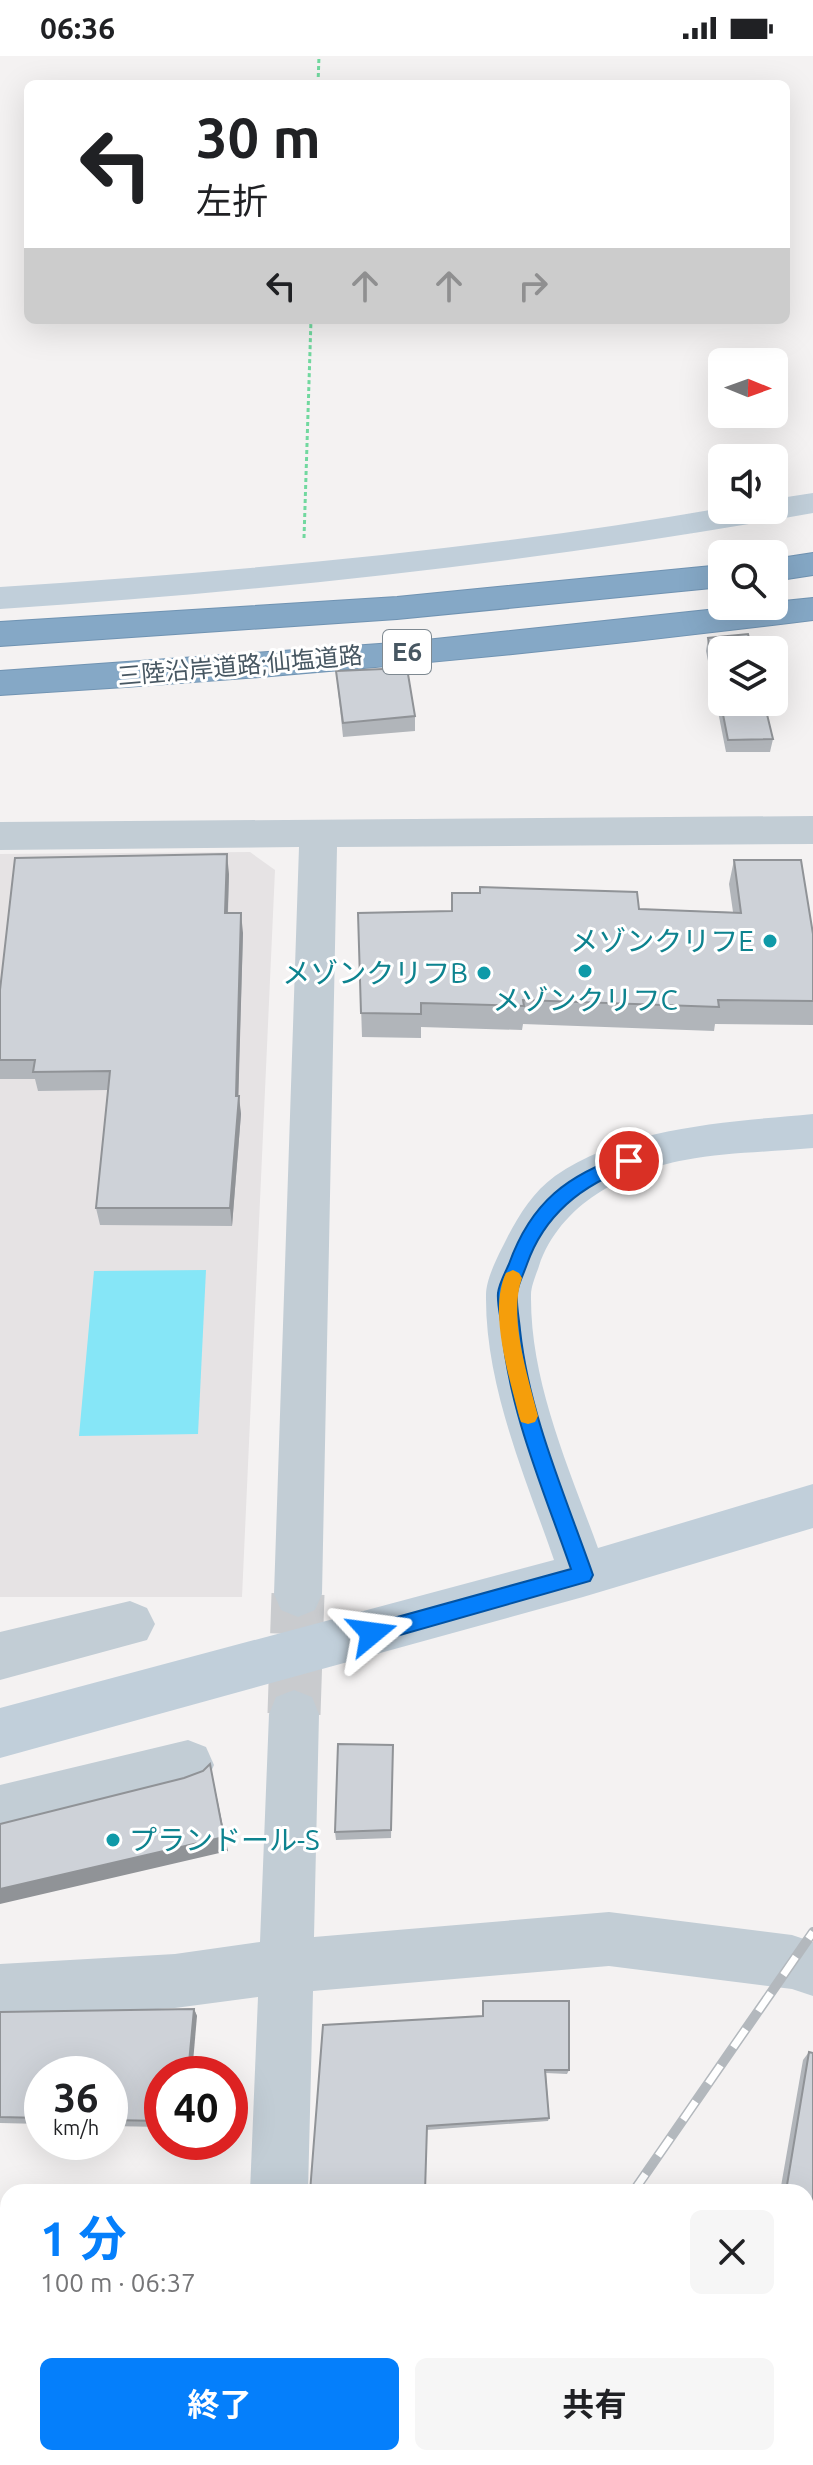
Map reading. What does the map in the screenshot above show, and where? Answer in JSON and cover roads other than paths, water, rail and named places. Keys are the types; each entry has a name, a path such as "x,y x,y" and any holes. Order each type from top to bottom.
{"highway":[{"path":"788,568 813,564"},
{"name":"三陸沿岸道路;仙塩道路","path":"0,634 397,608 708,577"},
{"name":"三陸沿岸道路;仙塩道路","path":"0,683 404,653 707,623 813,609"}],"street":[{"path":"0,598 311,575 653,533 813,503"},
{"path":"0,836 813,830"},
{"path":"298,1594 318,834"},
{"path":"583,1575 530,1422 514,1355 508,1292 522,1252 539,1220 568,1190 601,1170 684,1143 813,1131"},
{"path":"0,1733 583,1575 813,1506"},
{"path":"0,1656 130,1624"},
{"path":"279,2184 294,1714"},
{"path":"0,1811 188,1765"},
{"path":"0,1991 175,1981 287,1966 609,1939 792,1962 813,1969"}],"water":[{"path":"206,1270 198,1434 79,1436 94,1271"}],"tunnel":[{"path":"294,1714 298,1594"}],"railway":[{"path":"639,2184 813,1932"}],"place":[{"name":"メゾンクリフE","path":"770,941"},
{"name":"メゾンクリフC","path":"585,971"},
{"name":"メゾンクリフB","path":"484,973"},
{"name":"プランドール-S","path":"113,1840"}]}
